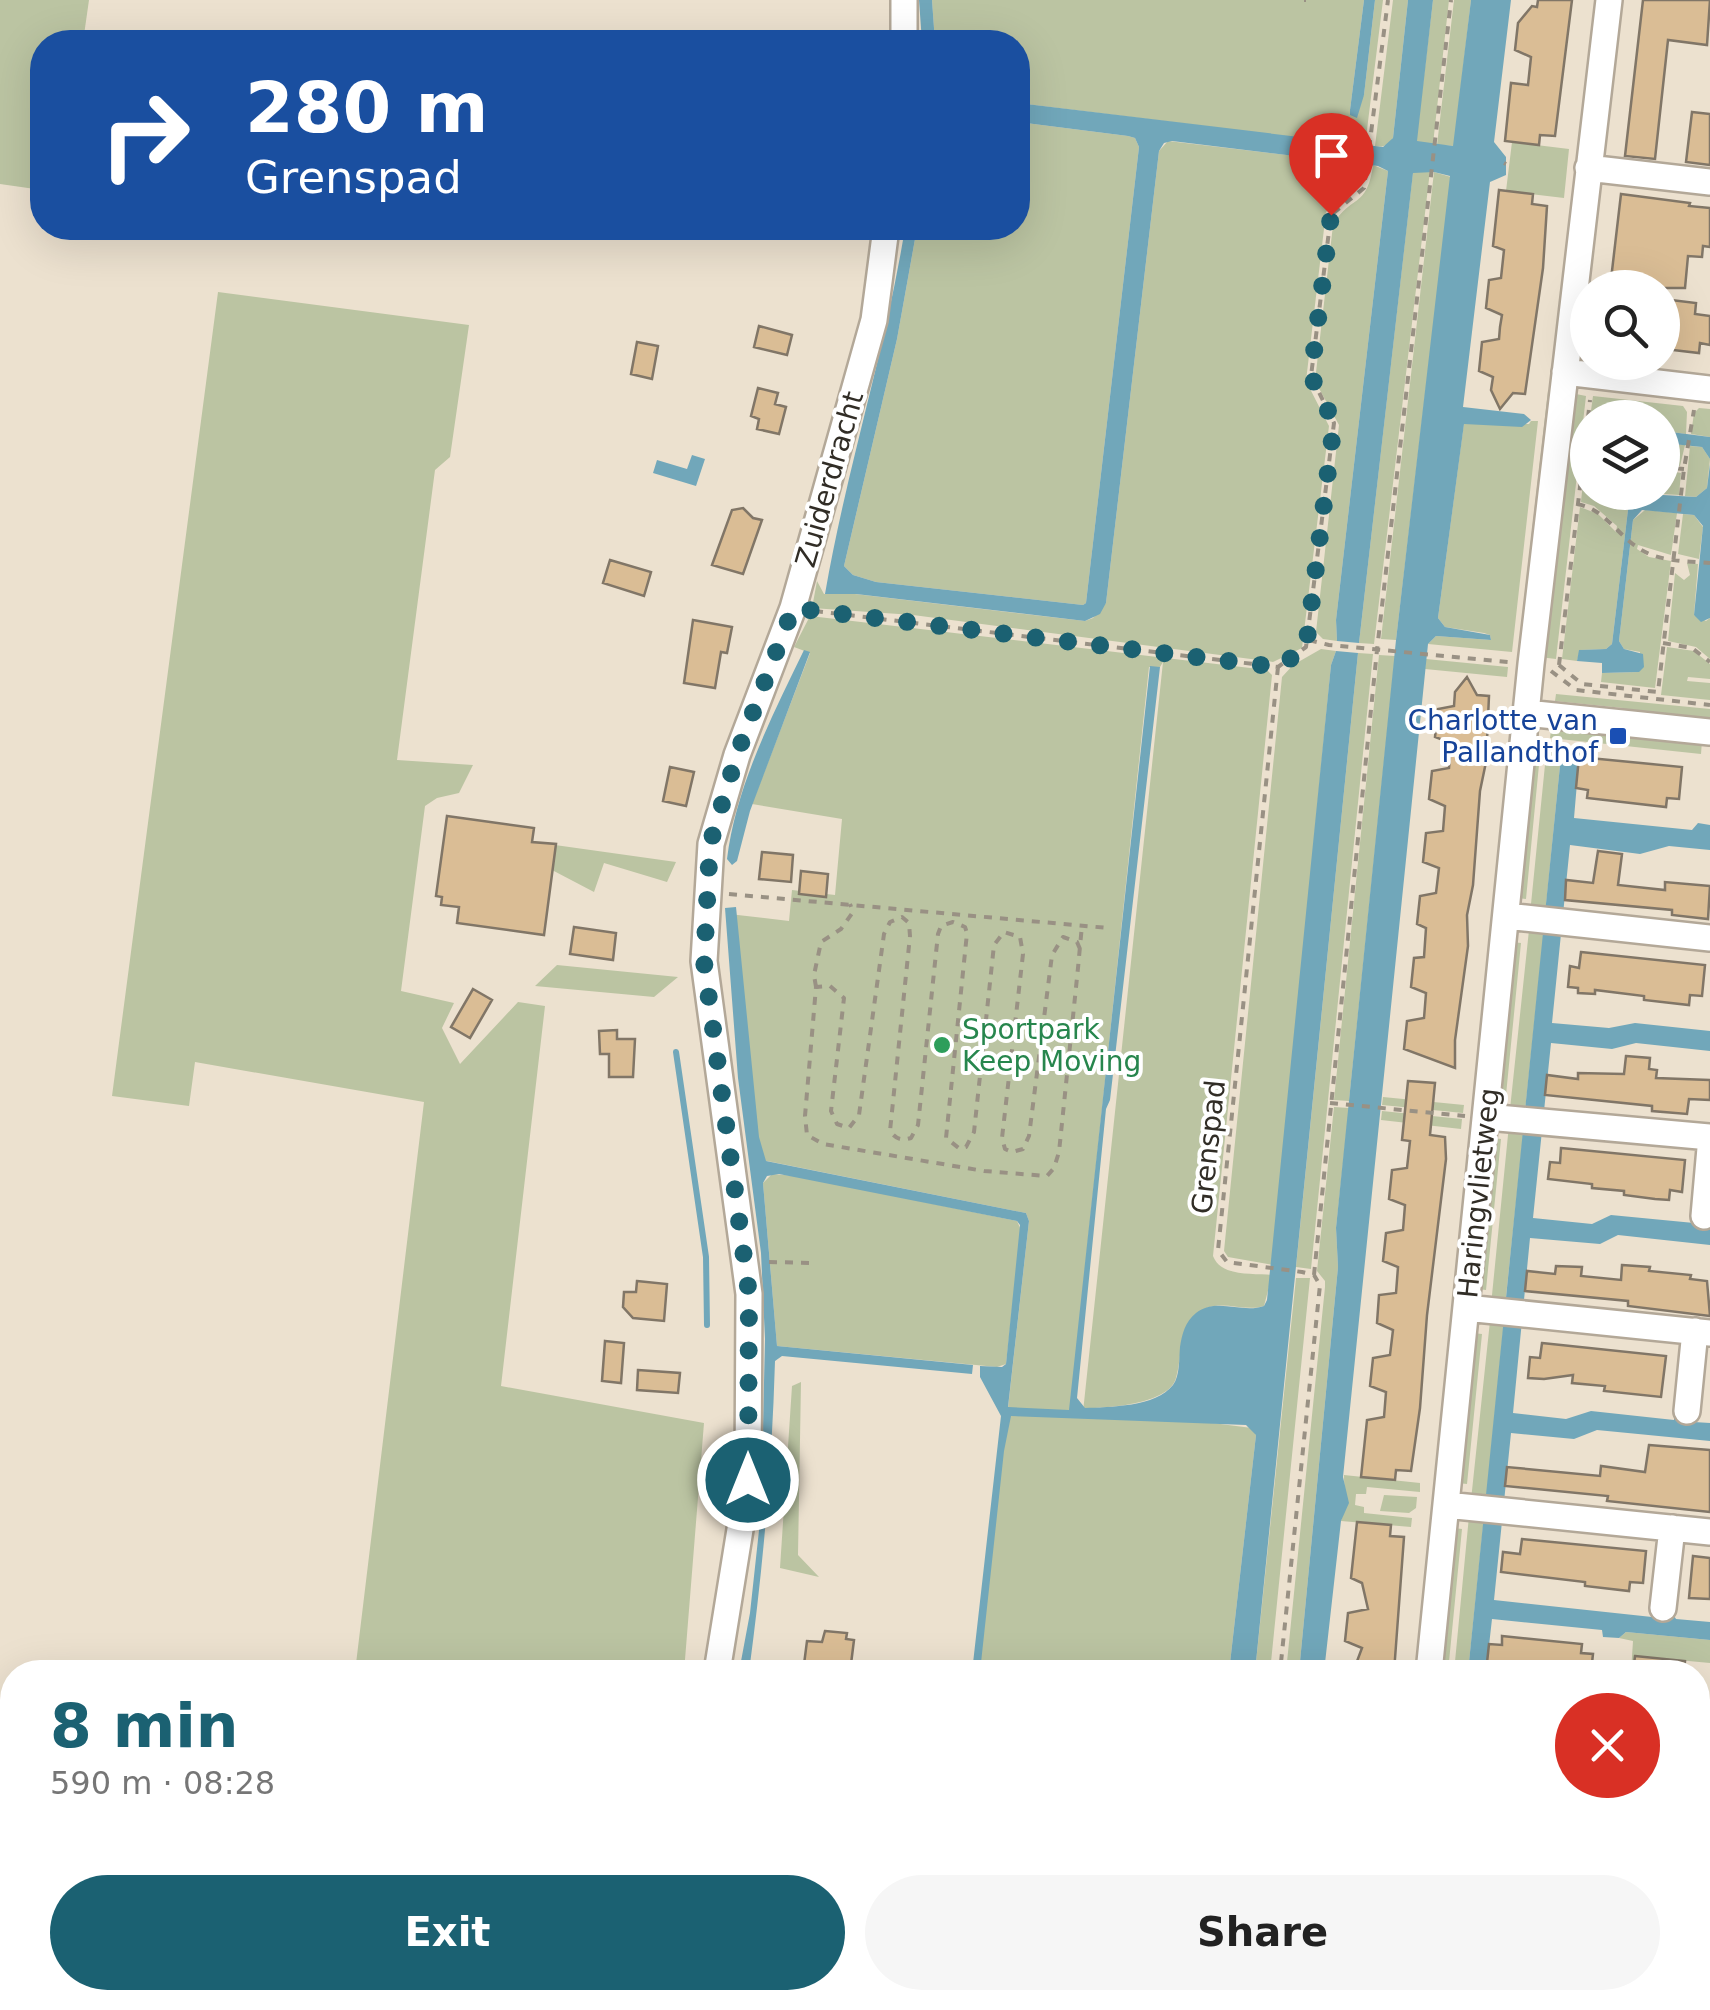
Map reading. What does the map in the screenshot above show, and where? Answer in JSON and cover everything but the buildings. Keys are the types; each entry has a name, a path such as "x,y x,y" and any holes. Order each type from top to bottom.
{"street":[{"path":"904,0 904,30"},
{"name":"Haringvlietweg","path":"1432,1660 1459,1506 1466,1308 1500,1118 1506,916 1526,713 1537,666 1565,372 1610,0"},
{"path":"1588,168 1710,182"},
{"name":"Zuiderdracht","path":"719,1660 748,1480 749,1294 704,962 710,844 737,754 793,608 874,320 884,240"},
{"path":"1565,372 1710,389"},
{"path":"1526,713 1710,732"},
{"path":"1506,916 1710,938"},
{"path":"1500,1118 1710,1137"},
{"path":"1704,1216 1710,1148"},
{"path":"1466,1308 1702,1332 1687,1411"},
{"path":"1459,1506 1710,1532"},
{"path":"1663,1608 1672,1528"}],"path":[{"path":"793,608 1278,667 1306,648 1334,423 1311,376 1331,215 1364,188 1388,0"},
{"path":"1281,1660 1320,1285 1314,1275 1330,1104 1451,0"},
{"path":"1576,510 1558,665 1582,684 1658,692 1690,425"},
{"path":"1680,469 1684,470"},
{"path":"1597,510 1637,547 1653,556 1710,563"},
{"path":"1309,640 1537,666 1576,690 1710,705"},
{"path":"1663,643 1692,648 1710,662"},
{"name":"Grenspad","path":"1278,667 1218,1250 1227,1262 1314,1275"},
{"path":"708,892 1108,928"},
{"path":"850,904 853,912 841,929 821,942 814,975 805,1128 812,1139 822,1144 984,1171 1047,1176 1054,1168 1059,1152 1082,925"},
{"path":"816,988 830,986 844,998 831,1111 837,1124 849,1128 859,1115 884,934 895,919 909,923 909,954 888,1125 894,1136 910,1138 918,1125 938,934 947,923 965,926 964,971 946,1132 950,1144 960,1149 966,1147 974,1132 994,945 1004,932 1020,937 1023,954 1002,1138 1005,1149 1018,1152 1028,1143 1052,955 1063,936 1077,942 1080,949"},
{"path":"1330,1104 1500,1118"},
{"path":"778,1262 814,1263"}],"green space":[{"path":"0,0 89,0 85,30 30,30 30,188 0,184"},
{"path":"932,0 1364,0 1350,110 1364,95 1375,0 1383,0 1365,146 1030,104 1030,30 934,30"},
{"path":"1393,0 1408,0 1393,138 1378,147 1375,146"},
{"path":"1433,0 1449,0 1433,144 1416,142"},
{"path":"1454,0 1471,0 1454,146 1437,145"},
{"path":"1030,124 1135,138 1139,147 1086,603 876,582 853,575 844,566 897,339 915,240 1030,240"},
{"path":"1168,141 1364,164 1358,188 1326,212 1306,381 1329,426 1302,648 1273,662 913,615 812,608 817,581 824,594 855,594 1085,621 1106,603 1159,151"},
{"path":"1512,142 1569,149 1564,198 1506,191"},
{"path":"1373,165 1388,171 1336,620 1337,641 1323,639 1316,632 1339,425 1315,381 1333,225 1367,189"},
{"path":"1430,171 1374,644 1359,643 1413,172"},
{"path":"1434,172 1451,177 1396,640 1381,639"},
{"path":"218,292 469,325 450,457 435,470 397,760 473,765 459,793 437,798 425,806 401,991 454,1003 442,1028 460,1064 518,1002 545,1006 501,1386 704,1423 685,1660 356,1660 424,1102 195,1062 189,1106 112,1096"},
{"path":"1548,391 1555,392 1523,653 1518,653"},
{"path":"1576,394 1586,396 1586,400 1570,400 1573,510 1556,659 1539,657 1570,399"},
{"path":"1593,396 1629,400 1592,400"},
{"path":"1680,406 1687,412 1686,434 1680,433"},
{"path":"1699,408 1710,409 1710,437 1691,434 1694,413"},
{"path":"1538,421 1512,652 1428,644 1436,636 1491,640 1484,633 1445,627 1438,618 1464,423"},
{"path":"1690,446 1702,447 1710,459 1707,488 1696,497 1685,496"},
{"path":"1580,510 1598,514 1616,532 1617,526 1599,510 1628,510 1612,644 1606,649 1580,650 1577,661 1562,659"},
{"path":"1645,510 1677,513 1671,555 1638,545 1637,549 1649,557 1671,561 1655,688 1601,682 1602,673 1639,672 1640,652 1624,649 1619,641 1633,520"},
{"path":"1683,514 1694,515 1703,527 1699,559 1678,554"},
{"path":"1687,563 1698,564 1694,615 1706,621 1710,618 1710,659 1696,647 1668,641 1675,573 1684,580 1690,575"},
{"path":"810,616 1267,670 1272,675 1213,1256 1230,1271 1272,1275 1264,1306 1221,1305 1197,1314 1183,1336 1176,1378 1163,1393 1140,1402 1093,1408 1252,1428 1256,1435 1230,1660 978,1660 1007,1410 1052,1410 1008,1408 1029,1221 1026,1213 758,1162 729,914 789,921 792,890 835,895 842,819 752,804 810,653 794,647","holes":["1163,662 1083,1412 1070,1410 1149,667 1160,667"]},
{"path":"1667,647 1694,651 1710,664 1710,679 1688,677 1687,681 1710,683 1710,700 1661,695"},
{"path":"1321,649 1336,651 1331,665 1273,1265 1228,1257 1224,1251 1282,677 1293,665"},
{"path":"1358,653 1373,654 1311,1269 1296,1267"},
{"path":"1379,655 1395,656 1349,1101 1334,1100"},
{"path":"1426,659 1508,667 1507,677 1425,669"},
{"path":"1556,694 1710,709 1710,722 1555,701"},
{"path":"1551,730 1702,741 1701,754 1550,738"},
{"path":"1533,743 1541,744 1526,899 1517,898"},
{"path":"1547,745 1562,746 1545,915 1530,914"},
{"path":"555,845 676,862 667,882 604,863 594,892 552,870"},
{"path":"1529,930 1544,931 1525,1111 1510,1109"},
{"path":"1512,942 1521,943 1506,1095 1497,1094"},
{"path":"557,965 678,977 654,997 535,986"},
{"path":"1383,1097 1464,1105 1463,1113 1382,1105"},
{"path":"1334,1107 1349,1108 1336,1228 1338,1267 1300,1660 1287,1660 1325,1287 1317,1271"},
{"path":"1382,1111 1462,1119 1461,1129 1381,1120"},
{"path":"1509,1125 1524,1127 1505,1306 1491,1305"},
{"path":"1493,1138 1501,1139 1486,1290 1478,1289"},
{"path":"772,1174 1017,1221 1021,1230 1006,1364 997,1367 777,1346 763,1183"},
{"path":"1296,1278 1310,1278 1271,1660 1256,1660"},
{"path":"1490,1321 1504,1322 1486,1502 1471,1500"},
{"path":"1473,1333 1482,1334 1467,1484 1458,1483"},
{"path":"801,1382 798,1555 819,1577 780,1568 792,1386"},
{"path":"1344,1475 1420,1483 1420,1492 1367,1487 1366,1494 1356,1494 1355,1505 1364,1507 1364,1513 1412,1518 1411,1527 1341,1521"},
{"path":"1384,1495 1417,1497 1416,1508 1409,1513 1380,1511"},
{"path":"1469,1516 1484,1518 1469,1660 1455,1660"},
{"path":"1454,1528 1462,1529 1449,1660 1440,1660"},
{"path":"1626,1632 1710,1640 1710,1660 1635,1656 1632,1660 1633,1641 1619,1638"}],"water":[{"path":"919,0 932,0 934,30 921,30"},
{"path":"1364,0 1375,0 1364,95 1357,118 1350,115 1350,110"},
{"path":"1408,0 1433,0 1417,141 1453,146 1471,0 1511,0 1494,142 1506,157 1506,175 1490,182 1463,407 1524,414 1531,420 1522,427 1464,424 1438,618 1445,627 1490,635 1491,640 1436,636 1428,644 1343,1477 1349,1503 1341,1521 1325,1660 1300,1660 1338,1267 1336,1228 1396,640 1450,176 1413,173 1359,643 1337,641 1336,620 1388,171 1378,166 1172,141 1164,143 1159,151 1106,603 1100,614 1085,621 856,594 825,594 903,240 915,240 897,339 844,566 853,575 876,582 1086,603 1139,147 1135,138 1128,136 1030,124 1030,104 1383,147 1393,138"},
{"path":"1680,433 1710,437 1710,459 1702,447 1680,445"},
{"path":"692,455 705,459 696,486 653,473 657,460 687,469"},
{"path":"1710,464 1710,618 1701,622 1694,615 1703,526 1694,515 1642,510 1680,510 1680,496 1696,497 1707,488"},
{"path":"1628,510 1642,510 1633,520 1619,641 1624,649 1643,654 1644,667 1639,672 1602,673 1602,663 1577,661 1579,650 1606,649 1612,644"},
{"path":"804,650 810,652 750,811 737,861 732,865 727,859 747,778"},
{"path":"1336,651 1358,653 1256,1660 1230,1660 1256,1435 1246,1425 1011,1416 981,1660 973,1660 1001,1416 980,1377 980,1366 1006,1364 1020,1225 1017,1221 779,1174 767,1176 763,1183 777,1346 973,1365 972,1374 782,1356 775,1361 759,1594 751,1660 741,1660 761,1512 765,1339 761,1253 738,1078 725,908 736,907 759,1137 766,1161 1026,1213 1029,1221 1008,1407 1069,1410 1150,666 1160,667 1106,1109 1077,1398 1085,1408 1155,1398 1175,1381 1183,1333 1196,1313 1212,1306 1256,1308 1264,1306 1267,1300 1331,665"},
{"path":"1562,746 1580,748 1574,818 1692,830 1698,823 1710,825 1710,850 1669,846 1640,854 1570,845 1552,1023 1609,1028 1635,1023 1710,1031 1710,1051 1636,1043 1612,1049 1551,1043 1533,1218 1592,1224 1611,1215 1694,1223 1710,1218 1710,1245 1618,1235 1600,1244 1530,1238 1513,1413 1566,1419 1591,1411 1674,1420 1675,1412 1694,1414 1694,1422 1710,1423 1710,1441 1597,1430 1574,1439 1511,1433 1494,1600 1652,1617 1656,1609 1671,1611 1676,1619 1710,1622 1710,1640 1626,1632 1619,1638 1603,1637 1602,1630 1492,1619 1487,1660 1469,1660"}],"waterway":[{"path":"676,1052 706,1257 707,1325"}],"place":[{"name":"Charlotte van Pallandthof","path":"1618,736"},
{"name":"Sportpark Keep Moving","path":"942,1045"}],"route":[{"path":"748,1480 749,1294 704,962 710,844 737,754 793,608 1278,667 1306,648 1334,423 1311,376 1331,215"}]}
